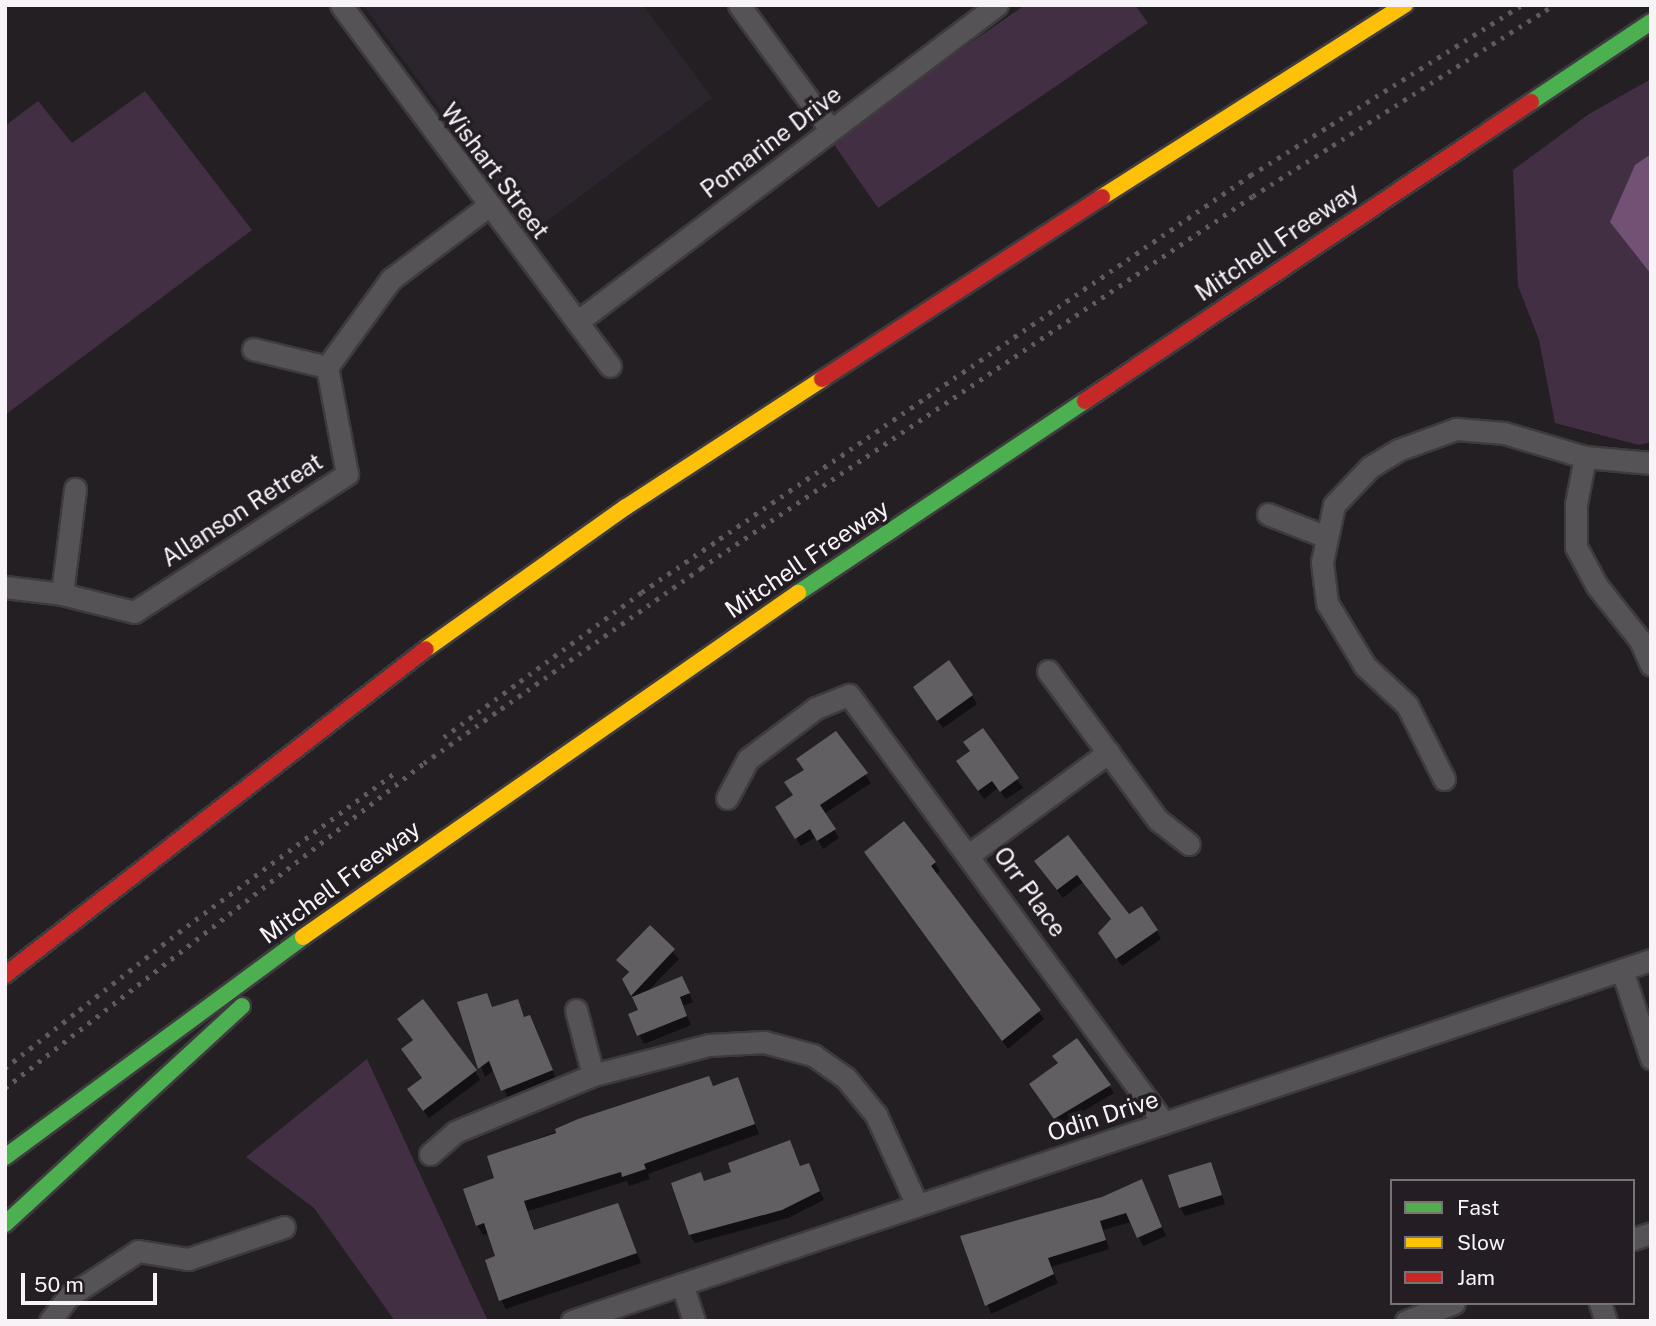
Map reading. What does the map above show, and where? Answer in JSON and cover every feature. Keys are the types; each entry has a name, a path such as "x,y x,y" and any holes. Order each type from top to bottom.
{"highway":[{"path":"5,975 376,684 626,508 1161,157 1405,5"},
{"name":"Mitchell Freeway","path":"5,1157 361,894 803,589 1651,22"},
{"path":"50,919 118,884"},
{"path":"5,1224 361,894"}],"street":[{"name":"Wishart Street","path":"341,5 487,207 610,366"},
{"path":"738,5 830,129"},
{"name":"Pomarine Drive","path":"577,322 997,5"},
{"path":"253,349 327,367 391,279 487,207"},
{"name":"Allanson Retreat","path":"5,587 62,594 134,612 347,474 327,367"},
{"path":"1444,779 1407,705 1365,666 1336,623 1327,603 1324,536 1334,505 1370,467 1398,450 1456,429 1504,433 1585,457 1651,463"},
{"path":"1585,457 1576,504 1576,547 1597,586 1640,640 1651,665"},
{"path":"62,594 75,489"},
{"path":"1268,514 1324,536"},
{"path":"1048,671 1158,820 1189,844"},
{"name":"Orr Place","path":"727,798 748,760 816,708 849,695 970,854 1164,1123"},
{"path":"970,854 1109,752"},
{"name":"Odin Drive","path":"572,1321 1651,960"},
{"path":"1622,970 1651,1058"},
{"path":"576,1010 593,1075"},
{"path":"430,1154 455,1132 593,1075 737,1041 792,1046 830,1065 863,1097 917,1205"},
{"path":"50,1321 69,1296 138,1251 188,1259 284,1227"},
{"path":"682,1284 694,1321"},
{"path":"1406,1321 1449,1305"}],"shaded area":[{"path":"363,5 643,5 712,98 531,233"},
{"path":"1025,5 1135,5 1148,23 878,208 831,140"},
{"path":"1651,79 1651,442 1639,445 1555,423 1539,340 1518,286 1513,170 1589,114"},
{"path":"145,91 252,230 5,415 5,126 38,101 72,143"},
{"path":"1651,154 1651,274 1610,222 1635,165"},
{"path":"367,1059 488,1321 395,1321 314,1208 246,1157"}],"building":[{"path":"949,660 973,695 937,721 913,687"},
{"path":"983,728 1019,778 1000,792 992,781 978,791 956,761 970,751 963,742"},
{"path":"836,731 868,773 820,805 836,829 817,841 810,829 795,839 775,807 793,795 784,782 804,770 796,759"},
{"path":"904,821 936,862 931,866 1041,1010 1002,1041 864,852"},
{"path":"1068,835 1129,914 1142,906 1158,930 1116,959 1098,933 1111,919 1077,875 1057,890 1034,861"},
{"path":"650,925 675,949 631,996 622,979 629,972 616,960"},
{"path":"682,976 690,993 680,997 687,1016 637,1036 628,1014 638,1010 632,997"},
{"path":"487,993 492,1007 518,999 524,1017 530,1015 553,1070 501,1091 489,1061 478,1069 457,1002"},
{"path":"423,999 477,1070 423,1111 407,1089 422,1078 401,1049 413,1040 397,1019"},
{"path":"1077,1038 1111,1085 1054,1119 1029,1084 1058,1063 1052,1056"},
{"path":"709,1076 713,1086 738,1077 755,1124 644,1164 646,1169 622,1177 621,1172 524,1201 534,1230 618,1203 637,1253 499,1301 485,1260 495,1256 484,1223 476,1226 463,1189 494,1178 487,1156 556,1133 555,1129 578,1119"},
{"path":"790,1140 800,1166 809,1163 820,1191 782,1210 689,1235 671,1183 701,1172 704,1181 731,1172 728,1163"},
{"path":"1211,1162 1222,1195 1179,1208 1168,1175"},
{"path":"1142,1179 1162,1227 1137,1238 1126,1213 1100,1221 1106,1240 1048,1258 1054,1274 985,1306 960,1236 1102,1197"}],"railway":[{"path":"444,737 642,592 1251,175 1522,5"},
{"path":"5,1088 424,763 701,568 1253,196 1554,5"},
{"path":"5,1068 187,926 396,772"}],"traffic: fast":[{"path":"1531,102 1651,22"},
{"path":"798,593 1085,401"},
{"path":"5,1157 303,937"},
{"path":"5,1224 242,1006"}],"traffic: slow":[{"path":"1102,197 1405,5"},
{"path":"426,649 626,507 822,379"},
{"path":"303,937 798,593"}],"traffic: jam":[{"path":"1085,401 1531,102"},
{"path":"822,379 1102,197"},
{"path":"5,975 426,649"}]}
